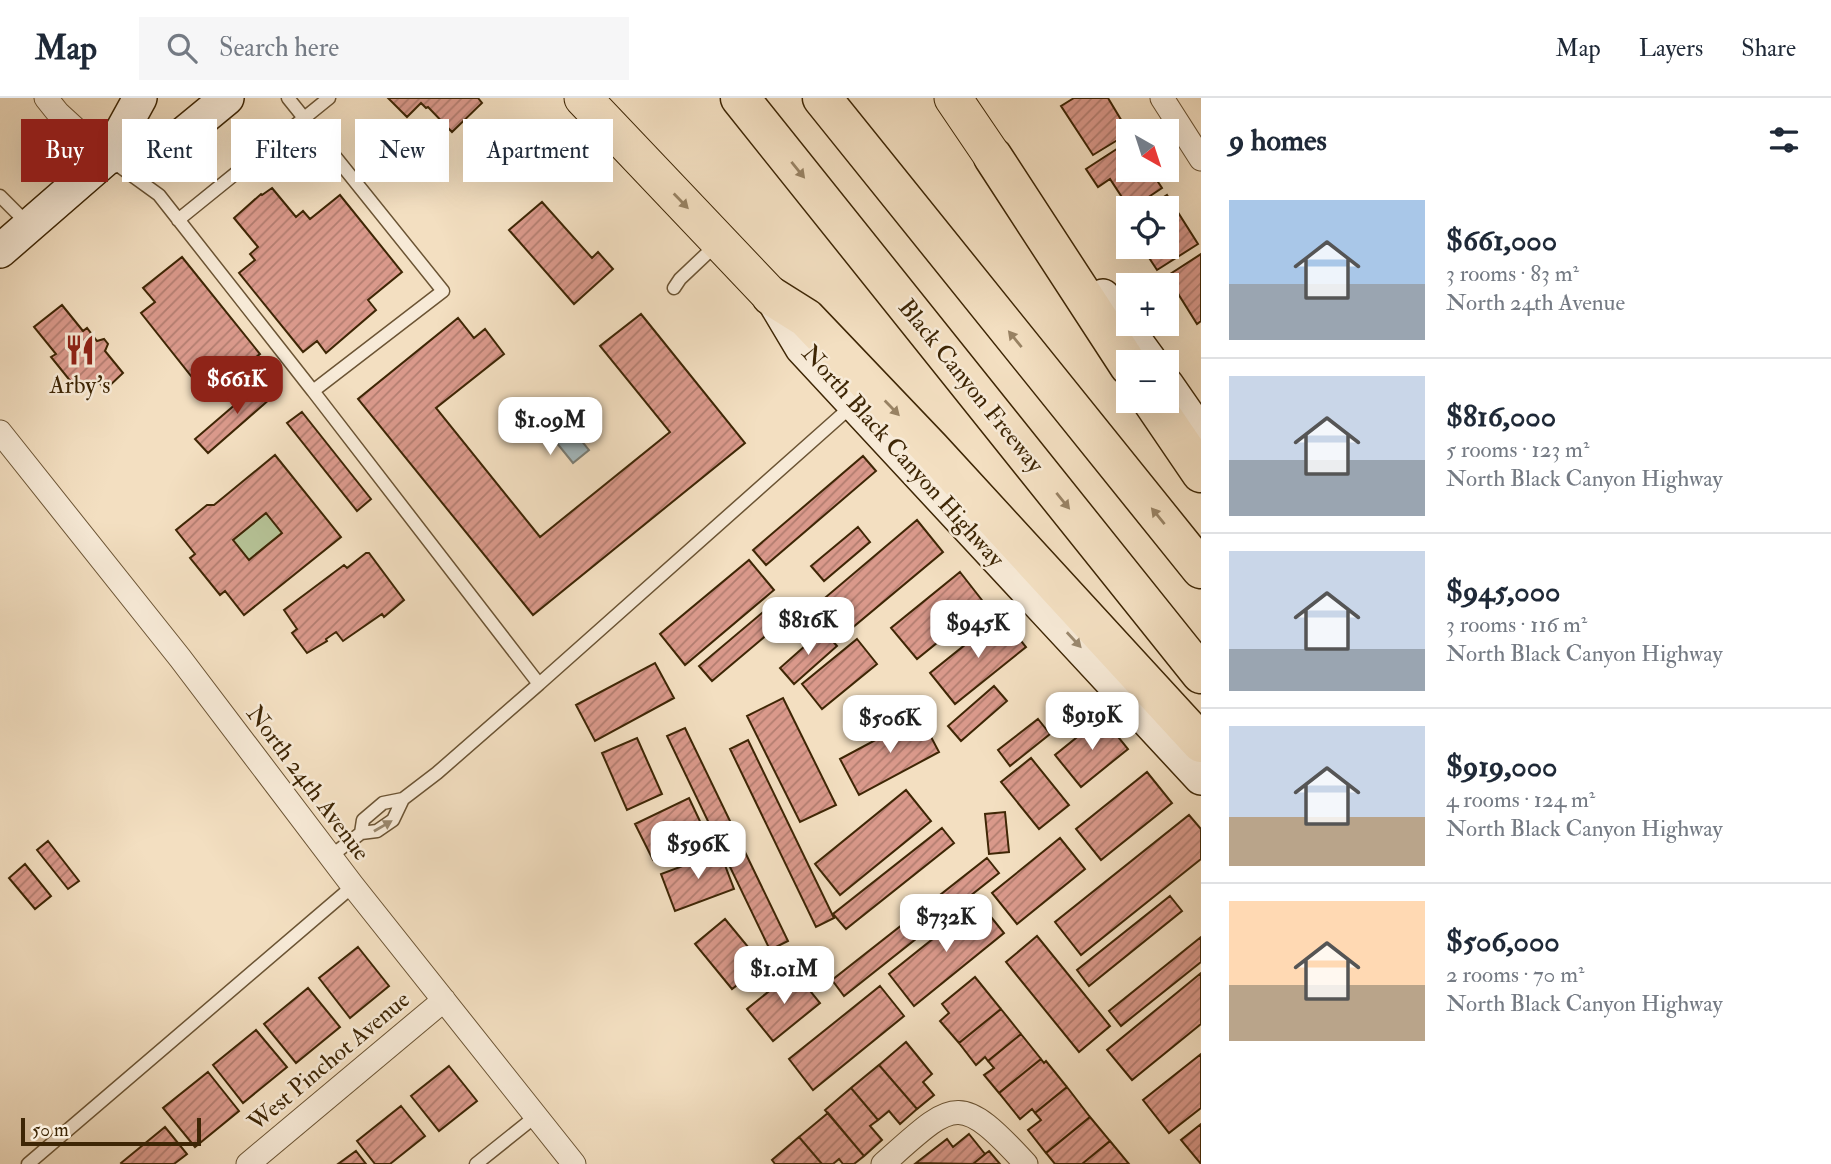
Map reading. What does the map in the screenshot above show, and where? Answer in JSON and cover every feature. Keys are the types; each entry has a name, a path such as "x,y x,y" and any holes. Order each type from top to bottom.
{"highway":[{"name":"Black Canyon Freeway","path":"740,98 1201,674"},
{"path":"772,98 1201,633"},
{"path":"822,98 1201,569"},
{"path":"993,157 1119,350"},
{"path":"771,296 806,318 940,459 1201,743"},
{"path":"1160,413 1201,473"}],"main road":[{"path":"108,156 140,98"},
{"path":"108,158 181,136 227,98"},
{"name":"North Black Canyon Highway","path":"583,98 771,296 802,348 1201,778"},
{"path":"966,103 993,157 1114,309 1143,350"},
{"path":"0,251 79,182"},
{"path":"1179,403 1201,434"}],"street":[{"path":"46,98 65,119"},
{"path":"1162,98 1201,159"},
{"name":"North 24th Avenue","path":"0,432 180,658 353,886 574,1164"},
{"name":"West Pinchot Avenue","path":"248,1164 444,1000"},
{"path":"883,1164 928,1125 947,1114 962,1111 981,1119 995,1130 1026,1164"}],"lane":[{"path":"288,98 443,291 313,391"},
{"path":"178,220 329,98"},
{"path":"108,159 159,195 539,684"},
{"path":"0,196 29,226"},
{"path":"674,288 719,242"},
{"path":"361,833 363,820 383,803 403,799 437,773 854,404"},
{"path":"331,856 361,833 377,831 393,820 403,799"},
{"path":"28,1164 353,886"},
{"path":"476,1164 536,1116"}],"green space":[{"path":"266,513 282,533 249,560 233,540"}],"water":[{"path":"555,408 589,450 573,463 539,421"}],"building":[{"path":"388,98 478,98 482,103 452,132 449,129 449,119 440,119 421,103 407,117"},
{"path":"1074,98 1108,98 1121,119 1116,119 1116,141 1093,155 1061,106"},
{"path":"1116,149 1116,182 1158,182 1162,188 1150,196 1121,196 1110,179 1098,187 1086,169"},
{"path":"272,188 296,217 303,211 310,219 340,195 402,272 368,300 376,310 326,353 317,341 303,352 239,273 255,260 250,254 258,247 234,218 261,194"},
{"path":"542,202 592,258 598,252 613,269 574,304 509,230"},
{"path":"1179,214 1198,244 1179,256"},
{"path":"1201,254 1201,321 1197,324 1179,295 1179,273 1172,273"},
{"path":"182,257 260,354 207,396 141,313 155,302 143,288"},
{"path":"1150,259 1174,259 1157,270"},
{"name":"Arby's","path":"62,305 83,331 87,328 97,341 104,339 108,344 105,351 123,373 105,390 97,380 80,393 51,357 56,354 34,327"},
{"path":"641,314 745,443 533,615 358,399 458,318 474,338 485,329 504,354 436,408 540,537 670,432 600,346"},
{"path":"266,378 278,392 208,453 195,439"},
{"path":"302,412 371,499 357,511 287,423"},
{"path":"275,455 341,537 244,615 225,591 220,595 190,558 195,554 176,530 207,505 214,505","holes":["266,513 282,533 249,560 233,540"]},
{"path":"863,456 876,471 766,565 753,550"},
{"path":"917,520 943,552 846,633 820,602"},
{"path":"858,527 870,542 824,581 811,566"},
{"path":"369,553 404,600 384,617 382,614 343,641 336,632 307,653 292,633 297,629 284,610 344,565 347,568"},
{"path":"749,560 774,590 685,665 660,634"},
{"path":"960,572 985,604 917,659 891,628"},
{"path":"775,602 788,617 712,681 699,666"},
{"path":"1001,616 1026,647 955,704 930,673"},
{"path":"823,630 837,646 794,684 780,668"},
{"path":"857,639 877,664 822,709 802,684"},
{"path":"655,663 674,698 595,741 576,705"},
{"path":"994,686 1007,701 961,741 948,726"},
{"path":"783,698 836,805 800,822 747,716"},
{"path":"920,716 939,752 859,795 840,759"},
{"path":"1102,717 1128,749 1081,787 1055,755"},
{"path":"1038,719 1050,734 1010,766 998,750"},
{"path":"685,728 788,941 770,950 667,736"},
{"path":"637,738 662,794 627,810 602,753"},
{"path":"748,740 834,918 816,927 730,749"},
{"path":"1031,758 1069,805 1039,829 1001,782"},
{"path":"1147,772 1172,803 1101,860 1076,829"},
{"path":"906,790 931,821 840,895 815,864"},
{"path":"689,798 706,834 653,860 635,824"},
{"path":"1005,812 1009,852 989,854 985,814"},
{"path":"1189,815 1201,829 1201,859 1081,955 1055,922"},
{"path":"942,828 954,843 846,929 833,914"},
{"path":"1060,838 1085,869 1017,924 992,893"},
{"path":"48,841 79,881 68,889 37,850"},
{"path":"720,852 734,889 675,911 661,874"},
{"path":"987,858 999,873 844,996 832,980"},
{"path":"25,864 51,896 35,909 9,878"},
{"path":"1170,896 1182,911 1089,986 1077,970"},
{"path":"979,902 1004,933 914,1006 889,974"},
{"path":"725,919 763,965 732,989 695,944"},
{"path":"1037,936 1110,1026 1079,1052 1006,962"},
{"path":"1201,937 1201,962 1121,1026 1109,1011"},
{"path":"358,947 389,986 350,1018 319,978"},
{"path":"794,971 820,1003 773,1041 747,1009"},
{"path":"1201,973 1201,1024 1132,1080 1107,1050"},
{"path":"975,977 1001,1009 959,1043 940,1021 949,1013 942,1004"},
{"path":"880,986 904,1016 813,1090 789,1059"},
{"path":"308,988 340,1027 296,1063 264,1024"},
{"path":"1001,1009 1021,1034 988,1061 985,1057 976,1065 959,1043"},
{"path":"256,1030 287,1067 243,1103 213,1065"},
{"path":"1021,1034 1041,1059 999,1093 984,1075 994,1068 988,1061"},
{"path":"906,1042 932,1074 923,1082 934,1095 917,1109 879,1065"},
{"path":"1201,1054 1201,1108 1169,1133 1143,1100"},
{"path":"1041,1059 1044,1063 1046,1061 1067,1087 1035,1113 1032,1109 1020,1119 999,1093"},
{"path":"879,1065 917,1109 900,1124 889,1111 878,1120 851,1088"},
{"path":"449,1066 477,1101 439,1131 411,1096"},
{"path":"208,1072 239,1111 195,1147 163,1108"},
{"path":"1067,1087 1090,1117 1046,1153 1028,1130 1041,1120 1035,1113"},
{"path":"851,1088 878,1120 870,1126 882,1140 864,1156 825,1110"},
{"path":"401,1106 425,1136 390,1164 375,1164 357,1141"},
{"path":"828,1113 864,1156 854,1164 843,1164 839,1159 833,1164 822,1164 799,1137"},
{"path":"1090,1117 1110,1141 1082,1164 1055,1164 1046,1153"},
{"path":"1201,1124 1201,1164 1181,1140"},
{"path":"165,1127 187,1154 174,1164 121,1163"},
{"path":"969,1134 985,1154 973,1164 916,1163 947,1139 953,1147"},
{"path":"799,1137 822,1164 775,1164 772,1160"},
{"path":"1110,1141 1129,1164 1082,1164"},
{"path":"356,1151 366,1164 338,1164"},
{"path":"989,1151 1000,1164 973,1164 985,1154"}],"place":[{"name":"Arby's","path":"80,350"}]}
